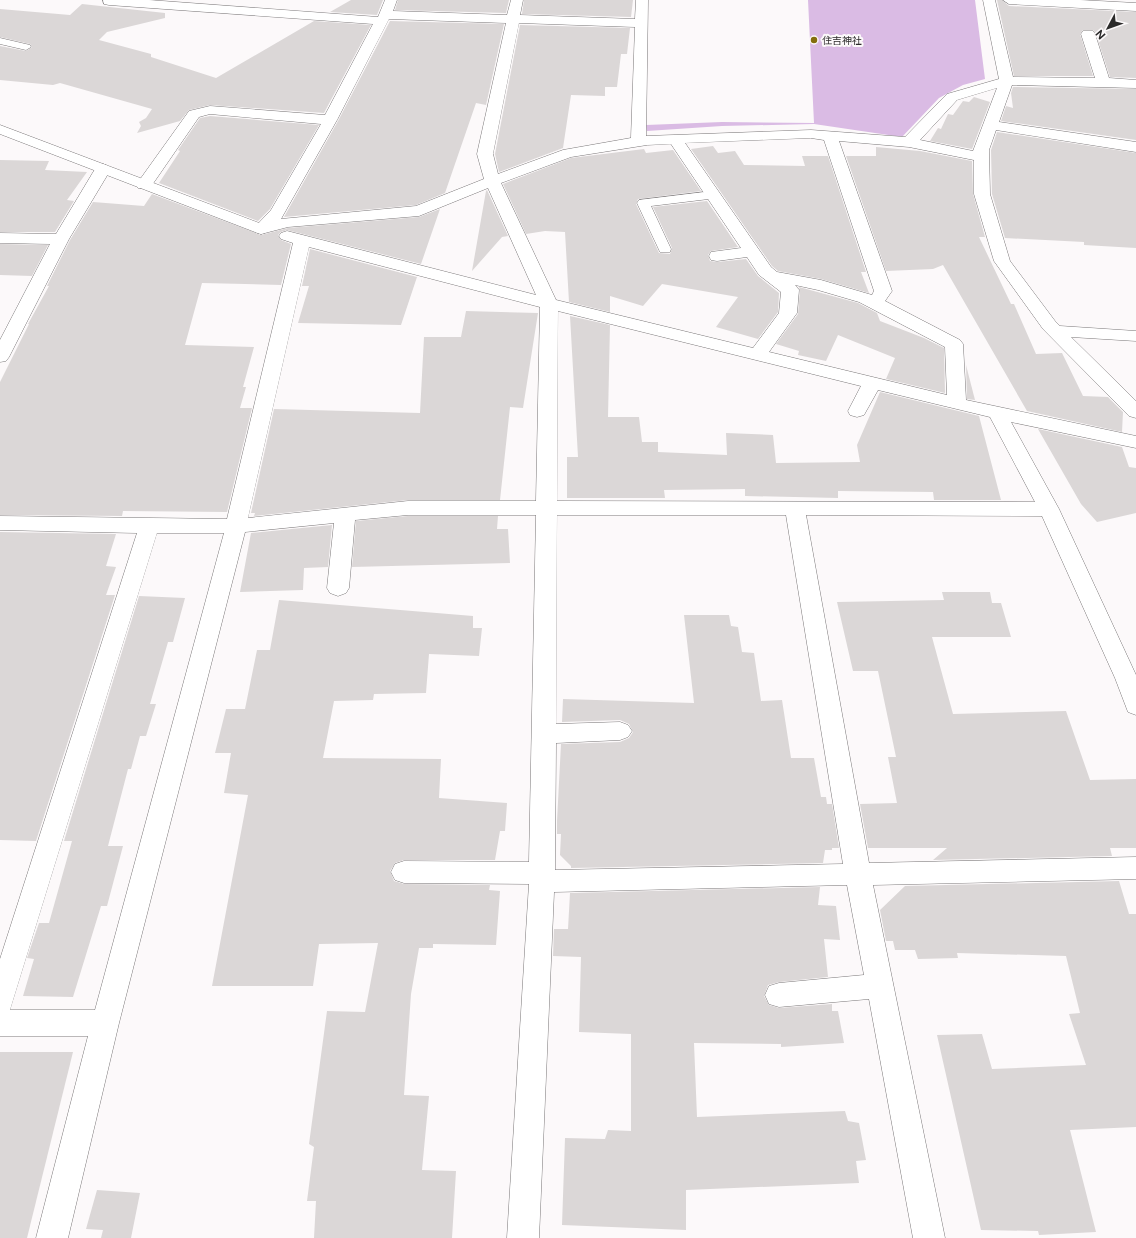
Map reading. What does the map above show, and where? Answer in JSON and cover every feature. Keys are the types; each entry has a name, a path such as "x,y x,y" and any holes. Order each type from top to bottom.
{"street":[{"path":"261,229 278,213 330,120 384,18 391,0"},
{"path":"517,0 485,154 492,181 549,304 548,509 542,877 523,1238"},
{"path":"638,141 642,0"},
{"path":"988,0 1007,81 980,150 982,194 1002,261 1056,331 1136,412"},
{"path":"1009,0 1136,7"},
{"path":"109,1 384,18 514,18 642,23"},
{"path":"1088,34 1103,82"},
{"path":"908,142 952,96 1007,81 1103,82 1136,84"},
{"path":"144,185 194,114 210,110 330,120"},
{"path":"990,125 1136,147"},
{"path":"0,129 261,229 302,241 549,304 957,404 1136,442"},
{"path":"261,229 287,222 419,211 492,181 568,153 638,141 811,134 908,142 981,157"},
{"path":"830,136 883,291 875,303"},
{"path":"675,139 766,271 790,290 788,313 757,355"},
{"path":"0,357 61,239 103,169"},
{"path":"0,238 61,239"},
{"path":"52,1238 105,1023 236,526 302,241"},
{"path":"717,256 751,251"},
{"path":"771,276 821,285 865,298 954,344 957,404"},
{"path":"1056,331 1136,336"},
{"path":"857,411 872,383"},
{"path":"997,413 1049,509 1131,678 1136,706"},
{"path":"0,523 236,526 408,508 1049,509"},
{"path":"795,509 858,874 929,1238"},
{"path":"338,588 345,514"},
{"path":"0,1002 149,526"},
{"path":"544,734 620,731"},
{"path":"404,872 542,877 858,874 1136,868"},
{"path":"779,995 880,986"},
{"path":"0,1023 105,1023"}],"lane":[{"path":"0,42 26,47"},
{"path":"665,249 643,203 713,195"}],"shaded area":[{"path":"808,0 975,0 985,79 963,85 939,98 902,137 814,124 722,126 647,131 646,125 722,122 814,123"}],"building":[{"path":"351,0 383,0 377,15 330,12"},
{"path":"398,0 509,0 506,13 395,10"},
{"path":"524,0 633,0 631,17 522,14"},
{"path":"997,0 1002,0 1009,6 1136,12 1136,78 1110,77 1096,34 1093,30 1083,30 1080,34 1093,76 1014,76"},
{"path":"82,4 165,13 165,18 107,32 99,40 151,54 151,57 216,78 314,21 371,25 324,113 210,105 189,110 180,121 137,133 141,126 139,122 146,118 152,109 60,83 53,85 0,80 0,46 26,51 32,47 30,44 0,37 0,9 70,15"},
{"path":"390,21 504,24 486,105 476,103 445,193 416,205 284,217 338,121"},
{"path":"520,25 630,28 627,54 621,54 617,87 605,87 605,96 571,95 563,148 499,172 495,154"},
{"path":"1013,87 1136,89 1136,140 1001,121 1006,106 1013,108 1011,93"},
{"path":"974,97 990,102 972,149 930,141 938,128 941,129 948,114 953,115 963,101 969,102"},
{"path":"210,116 319,125 270,209 258,221 159,183 180,151 178,150 200,118"},
{"path":"997,132 1136,153 1136,248 1084,245 1084,242 1005,238 992,194 991,150"},
{"path":"713,146 718,153 735,151 744,165 805,166 802,156 828,156 866,272 861,272 869,293 821,279 778,271 772,266 691,149"},
{"path":"876,147 920,151 972,161 973,194 985,237 979,237 1011,304 1014,304 1036,354 1062,353 1083,396 1108,397 1123,412 1122,432 1027,411 943,265 933,269 886,271 846,156 876,156"},
{"path":"644,149 646,153 673,150 701,191 638,199 636,204 659,253 670,254 672,248 653,207 707,201 738,247 711,251 708,255 710,261 717,262 746,259 758,276 779,293 778,312 758,339 716,327 738,297 662,284 643,306 610,296 610,312 569,302 565,232 545,231 526,234 503,184 571,158"},
{"path":"0,160 49,161 45,170 87,172 67,200 74,201 55,232 0,232"},
{"path":"487,190 508,236 502,237 472,271 486,191"},
{"path":"152,194 261,235 288,228 419,217 440,209 421,264 287,230 278,235 281,240 291,244 281,285 202,283 185,345 254,347 243,387 246,387 240,408 252,408 227,512 123,511 122,516 0,515 0,382 28,324 49,286 47,286 70,240 93,202 144,206"},
{"path":"0,244 48,245 32,276 0,275"},
{"path":"310,249 417,277 401,325 298,323 309,286 302,286"},
{"path":"799,287 858,303 877,313 880,321 924,338 944,348 945,393 886,379 895,358 838,335 826,361 798,355 799,351 776,344 798,314"},
{"path":"466,311 538,313 523,408 510,407 500,500 408,500 254,516 255,513 251,513 274,409 420,413 424,337 461,337"},
{"path":"570,316 610,325 608,417 639,417 642,442 658,442 658,452 727,455 726,433 773,435 776,463 860,462 857,445 880,392 979,416 1001,500 934,500 933,492 838,491 838,498 745,496 745,489 664,490 665,498 567,498 567,457 578,457"},
{"path":"966,365 975,400 967,399"},
{"path":"1038,429 1122,447 1129,467 1136,468 1136,513 1097,522 1081,504"},
{"path":"408,516 498,516 497,529 508,529 510,563 352,567 356,521"},
{"path":"332,525 328,567 304,568 303,590 240,592 251,533"},
{"path":"0,532 116,534 106,566 116,567 106,595 115,595 36,841 0,840"},
{"path":"942,592 990,592 992,603 1001,603 1011,637 932,637 953,714 1066,711 1090,780 1136,779 1136,848 1110,848 1112,856 933,860 947,848 868,848 860,804 897,803 888,757 896,757 878,671 853,671 837,602 944,600"},
{"path":"139,596 185,598 173,642 168,642 150,704 156,704 146,736 140,736 131,769 128,769 108,846 123,846 107,906 101,906 73,997 23,996 34,959 27,958 39,923 49,923 72,841 64,841"},
{"path":"279,600 473,616 473,628 482,628 479,656 429,654 426,693 374,694 373,700 334,701 323,758 441,759 439,798 507,803 505,831 500,831 495,860 404,860 395,863 390,871 394,881 404,884 490,885 489,890 500,891 496,945 433,944 433,948 419,948 411,994 404,1095 429,1096 422,1170 456,1171 452,1238 314,1238 316,1201 307,1201 314,1147 309,1144 327,1011 365,1012 378,943 319,944 313,986 212,986 248,795 224,793 231,753 215,753 226,709 245,709 257,650 270,650"},
{"path":"684,615 729,615 731,626 738,627 742,652 754,653 761,701 782,700 791,758 814,758 821,797 826,797 827,804 832,804 839,848 825,850 823,863 571,868 571,866 560,855 561,834 557,834 557,821 561,744 620,742 629,738 633,732 629,724 620,720 562,722 563,699 694,703"},
{"path":"1119,881 1129,914 1136,914 1136,1127 1070,1130 1096,1232 1039,1235 1038,1231 981,1230 937,1035 982,1034 992,1069 1086,1065 1069,1014 1080,1013 1066,956 957,953 958,958 918,959 915,950 895,950 893,941 886,941 880,910 905,886"},
{"path":"820,887 818,905 836,906 840,940 824,939 828,977 779,982 768,985 764,996 769,1005 779,1008 832,1004 832,1011 838,1011 844,1043 781,1047 781,1044 694,1043 697,1117 845,1111 848,1121 859,1123 866,1160 856,1161 859,1183 686,1190 686,1230 562,1225 565,1138 605,1139 608,1130 631,1131 631,1034 579,1032 581,957 553,956 554,929 568,929 570,893"},
{"path":"0,1052 73,1052 27,1238 0,1238"},
{"path":"97,1190 140,1193 131,1238 101,1238 103,1230 86,1229"}],"place":[{"name":"住吉神社","path":"814,40"}]}
